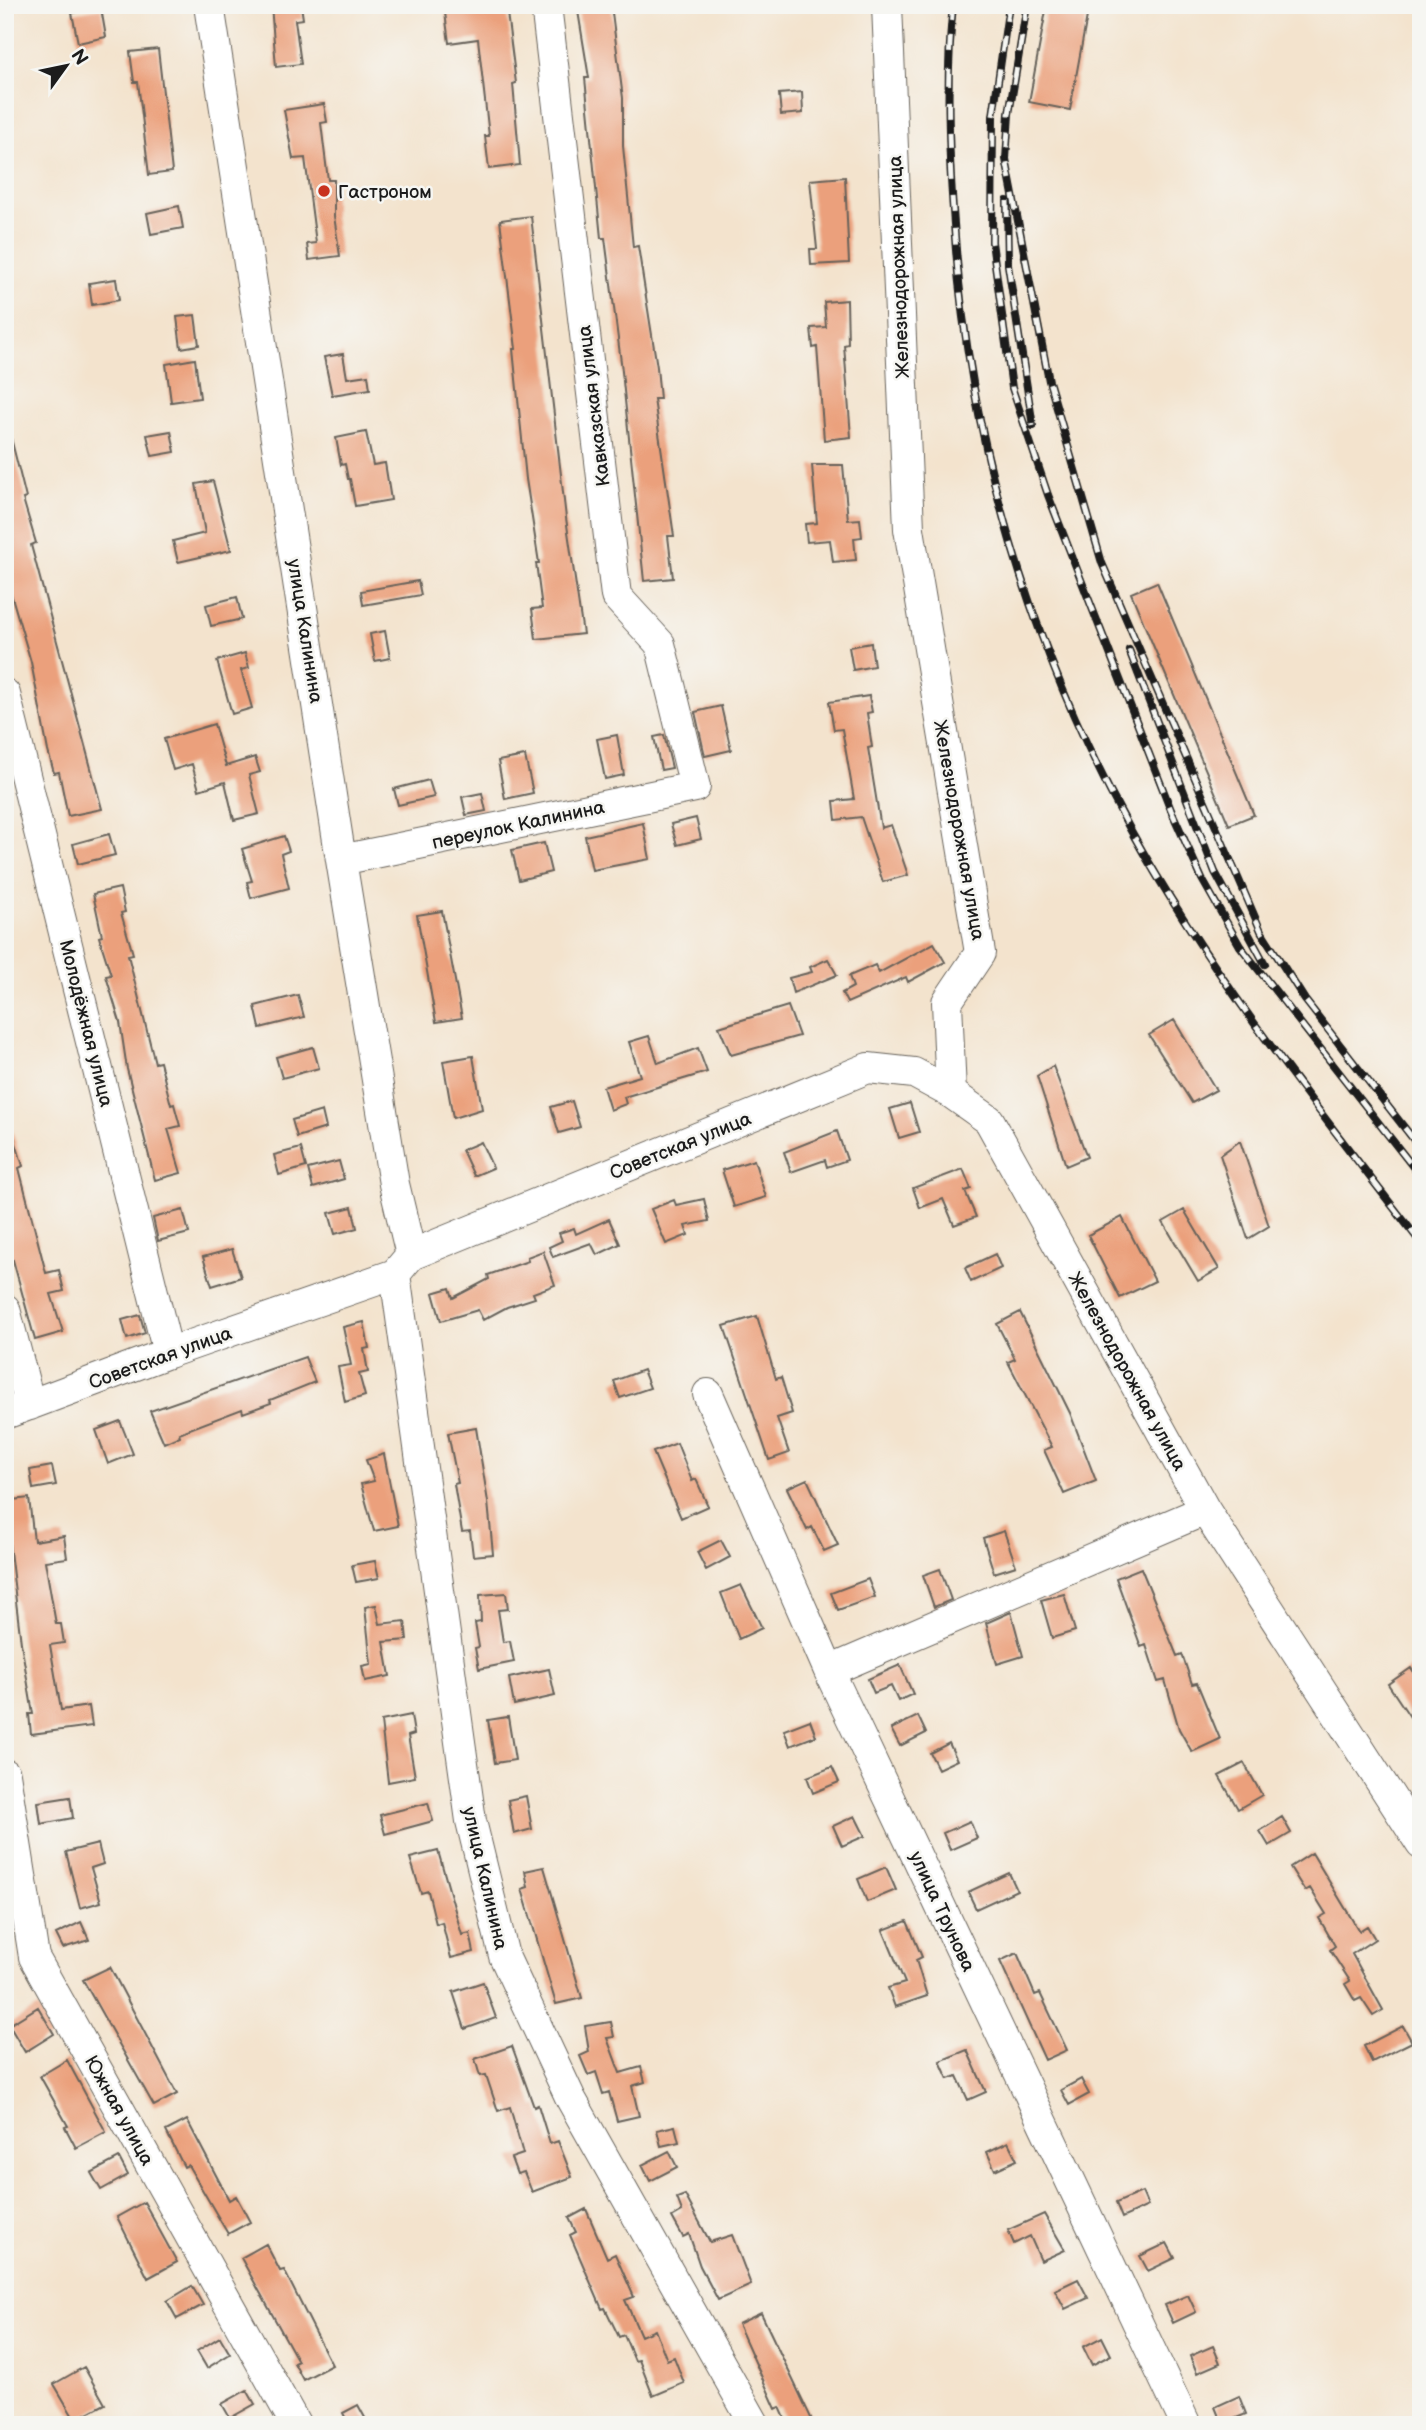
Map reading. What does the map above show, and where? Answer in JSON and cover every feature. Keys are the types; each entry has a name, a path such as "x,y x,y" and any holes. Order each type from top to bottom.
{"street":[{"name":"улица Калинина","path":"209,5 341,860 394,1184 471,1821 504,1956 571,2099 755,2425"},
{"name":"Кавказская улица","path":"546,5 616,596 660,644 695,787"},
{"name":"Железнодорожная улица","path":"887,5 909,529 980,953 947,1002 951,1093 989,1120 1205,1510 1421,1843"},
{"name":"Молодёжная улица","path":"5,694 168,1353"},
{"name":"переулок Калинина","path":"341,860 695,787"},
{"name":"Советская улица","path":"18,1410 403,1264 869,1068 914,1073 951,1093"},
{"path":"5,1309 18,1410"},
{"name":"улица Трунова","path":"708,1394 829,1671 1186,2425"},
{"path":"829,1671 1205,1510"},
{"name":"Южная улица","path":"5,1774 34,1957 296,2425"}],"building":[{"path":"271,5 301,5 303,19 295,20 301,64 276,67"},
{"path":"444,5 506,5 516,83 513,84 520,165 489,169 485,136 489,136 478,39 449,43"},
{"path":"577,5 611,5 623,98 623,146 633,247 638,246 657,367 660,399 654,399 674,536 668,536 673,578 644,581 621,362 605,238 601,238 585,78 589,78"},
{"path":"1047,5 1089,5 1070,110 1029,102"},
{"path":"101,8 106,37 78,43 72,13"},
{"path":"158,49 172,172 149,175 138,82 134,82 130,52"},
{"path":"802,92 803,113 781,115 779,94"},
{"path":"324,104 327,122 321,123 328,180 334,180 334,216 340,256 309,260 307,244 316,243 305,158 293,159 284,110"},
{"path":"845,177 849,263 811,265 810,249 817,249 810,180"},
{"path":"179,206 183,228 151,234 147,213"},
{"path":"531,216 566,518 583,634 536,639 532,609 542,608 536,563 539,563 526,479 513,349 516,349 500,220"},
{"path":"116,279 119,300 92,305 89,283"},
{"path":"847,300 848,344 844,345 851,437 824,440 817,347 813,348 811,328 826,327 824,302"},
{"path":"195,315 199,345 181,348 177,317"},
{"path":"343,354 347,378 368,375 370,389 332,395 324,357"},
{"path":"195,359 200,398 171,402 166,364"},
{"path":"171,431 175,452 152,456 147,435"},
{"path":"366,432 373,465 385,463 391,500 355,506 345,464 341,465 336,438"},
{"path":"5,438 11,438 26,498 23,499 36,543 31,545 102,809 68,816 59,772 54,773 48,751 31,662 5,573"},
{"path":"812,465 843,465 848,520 860,519 862,537 854,538 856,560 833,562 830,540 807,542 805,524 817,523"},
{"path":"213,481 231,550 178,562 173,541 205,533 196,484"},
{"path":"418,581 421,595 363,605 361,591"},
{"path":"1157,582 1254,815 1229,825 1131,593"},
{"path":"237,597 242,619 211,626 206,605"},
{"path":"385,631 390,658 375,661 370,634"},
{"path":"871,643 874,666 853,670 849,647"},
{"path":"245,653 249,668 241,670 252,708 232,714 217,661"},
{"path":"869,696 872,712 867,713 872,747 868,748 881,828 891,825 908,875 883,882 861,817 836,820 834,801 854,799 842,729 834,730 829,702"},
{"path":"721,706 731,750 705,756 695,712"},
{"path":"214,724 226,766 255,757 260,772 249,775 259,814 234,820 225,782 199,790 192,764 173,770 164,739"},
{"path":"617,735 624,775 605,779 597,739"},
{"path":"664,735 672,768 661,770 654,737"},
{"path":"525,756 533,793 505,799 498,761"},
{"path":"429,780 434,797 398,805 394,789"},
{"path":"482,793 486,811 466,815 462,797"},
{"path":"696,818 701,839 677,845 671,824"},
{"path":"643,823 650,859 592,870 585,836"},
{"path":"109,834 115,855 78,864 73,844"},
{"path":"284,836 289,851 281,854 289,888 251,898 247,882 252,881 242,849"},
{"path":"544,843 551,872 519,880 512,850"},
{"path":"120,888 125,912 121,913 133,954 128,955 155,1063 160,1062 171,1105 174,1104 180,1126 168,1129 181,1173 155,1180 127,1069 120,1022 106,976 111,975 99,937 102,936 93,894"},
{"path":"442,911 462,1018 436,1022 417,915"},
{"path":"934,943 945,962 908,982 906,977 847,1003 842,993 853,987 849,976 875,965 879,973"},
{"path":"828,959 837,975 793,993 789,978 812,972 810,967"},
{"path":"298,995 304,1017 260,1028 255,1006"},
{"path":"788,1006 799,1036 731,1055 719,1027"},
{"path":"1174,1020 1216,1090 1192,1103 1149,1035"},
{"path":"649,1036 658,1063 698,1048 707,1072 624,1097 626,1104 610,1110 603,1087 640,1076 629,1042"},
{"path":"313,1047 319,1068 282,1078 276,1057"},
{"path":"473,1056 482,1109 453,1118 443,1061"},
{"path":"1053,1066 1087,1157 1066,1166 1037,1076"},
{"path":"572,1101 580,1127 559,1133 551,1107"},
{"path":"910,1103 919,1132 899,1138 890,1109"},
{"path":"322,1111 326,1128 297,1137 292,1120"},
{"path":"5,1121 9,1121 23,1166 19,1168 46,1273 59,1270 64,1291 51,1294 63,1332 35,1340 13,1260 10,1261 5,1246"},
{"path":"837,1131 847,1160 827,1167 825,1160 791,1172 784,1152"},
{"path":"1240,1141 1269,1226 1248,1239 1220,1155"},
{"path":"481,1142 493,1168 474,1176 462,1150"},
{"path":"301,1148 306,1167 279,1175 274,1155"},
{"path":"754,1160 766,1197 734,1207 722,1170"},
{"path":"339,1161 344,1179 313,1188 308,1169"},
{"path":"963,1169 971,1189 965,1191 976,1217 954,1225 943,1199 920,1208 913,1188"},
{"path":"704,1199 709,1221 685,1226 688,1235 666,1244 651,1209 674,1200 676,1205"},
{"path":"352,1207 357,1228 335,1234 329,1213"},
{"path":"183,1210 189,1233 158,1241 153,1218"},
{"path":"1184,1210 1219,1269 1198,1281 1163,1222"},
{"path":"1122,1217 1155,1281 1120,1298 1088,1235"},
{"path":"609,1219 620,1244 597,1255 591,1243 553,1257 549,1247 562,1241 559,1233 574,1228 576,1234"},
{"path":"232,1249 241,1277 212,1286 203,1257"},
{"path":"543,1251 555,1285 533,1293 535,1298 507,1307 483,1320 478,1310 441,1321 433,1293 450,1288 453,1298 489,1279 488,1275 528,1261 527,1257"},
{"path":"995,1254 1001,1268 971,1282 965,1268"},
{"path":"1020,1312 1070,1413 1096,1481 1064,1494 1044,1450 1052,1447 1008,1362 1015,1359 997,1324"},
{"path":"140,1315 145,1333 127,1339 122,1320"},
{"path":"757,1316 776,1379 781,1377 792,1413 777,1418 789,1453 769,1460 724,1326"},
{"path":"364,1322 369,1348 364,1349 368,1372 359,1374 365,1396 345,1402 338,1367 351,1365 343,1327"},
{"path":"305,1357 315,1382 270,1400 271,1403 243,1413 242,1409 179,1433 180,1436 164,1443 150,1411"},
{"path":"643,1370 650,1388 620,1398 614,1381"},
{"path":"120,1421 133,1454 108,1464 96,1430"},
{"path":"476,1428 493,1554 473,1556 470,1531 462,1532 454,1484 458,1483 448,1433"},
{"path":"677,1443 692,1481 696,1479 708,1506 681,1518 653,1452"},
{"path":"384,1454 398,1526 374,1531 361,1484 374,1481 366,1460"},
{"path":"52,1466 56,1485 33,1489 30,1470"},
{"path":"807,1479 838,1545 824,1551 812,1527 807,1530 787,1488"},
{"path":"29,1498 34,1541 64,1536 67,1558 45,1561 56,1624 61,1624 64,1643 50,1645 61,1710 89,1706 92,1726 31,1734 29,1714 33,1714 21,1643 5,1509 5,1501"},
{"path":"1004,1531 1016,1566 994,1573 983,1538"},
{"path":"721,1540 730,1557 706,1570 697,1552"},
{"path":"375,1561 379,1578 356,1582 352,1565"},
{"path":"1141,1568 1177,1656 1182,1654 1192,1684 1197,1683 1220,1739 1192,1752 1179,1729 1165,1680 1158,1682 1146,1645 1141,1647 1116,1578"},
{"path":"940,1569 951,1600 934,1607 923,1575"},
{"path":"868,1579 875,1597 838,1610 831,1593"},
{"path":"741,1585 762,1628 739,1639 721,1593"},
{"path":"506,1593 508,1609 498,1610 503,1642 510,1641 514,1662 479,1669 475,1648 479,1647 475,1623 481,1622 480,1595"},
{"path":"1064,1594 1075,1631 1052,1638 1041,1600"},
{"path":"376,1605 380,1624 405,1621 407,1640 384,1642 390,1676 365,1681 362,1666 371,1664 365,1607"},
{"path":"1011,1612 1023,1656 997,1664 986,1623"},
{"path":"900,1665 913,1694 898,1701 891,1686 874,1693 868,1679"},
{"path":"1411,1668 1421,1682 1421,1710 1410,1717 1388,1684"},
{"path":"549,1669 555,1696 514,1705 509,1678"},
{"path":"411,1715 414,1734 408,1736 415,1777 388,1782 381,1721"},
{"path":"918,1716 926,1733 900,1746 891,1729"},
{"path":"508,1717 515,1760 495,1763 488,1720"},
{"path":"810,1720 816,1736 790,1746 784,1730"},
{"path":"949,1743 957,1760 938,1769 930,1753"},
{"path":"1244,1763 1262,1795 1238,1809 1219,1776"},
{"path":"832,1767 839,1782 813,1793 807,1777"},
{"path":"526,1796 532,1829 514,1834 508,1800"},
{"path":"70,1797 73,1818 41,1824 38,1802"},
{"path":"428,1803 433,1821 385,1834 380,1815"},
{"path":"855,1816 865,1836 842,1846 833,1826"},
{"path":"1282,1817 1291,1833 1269,1846 1260,1831"},
{"path":"970,1821 977,1838 950,1850 943,1833"},
{"path":"98,1844 103,1864 91,1868 101,1902 80,1908 66,1852"},
{"path":"438,1851 462,1935 470,1933 474,1952 451,1958 442,1922 436,1924 428,1891 421,1893 410,1858"},
{"path":"1312,1853 1359,1931 1367,1926 1375,1939 1352,1954 1383,2010 1373,2016 1361,1998 1355,2001 1345,1984 1350,1981 1330,1950 1335,1946 1319,1918 1326,1914 1310,1888 1305,1891 1290,1867"},
{"path":"544,1867 582,1998 556,2004 522,1889 528,1887 525,1871"},
{"path":"886,1867 896,1890 867,1902 858,1879"},
{"path":"1009,1873 1017,1890 976,1909 968,1892"},
{"path":"907,1921 922,1957 916,1960 927,1996 895,2007 888,1988 905,1983 883,1930"},
{"path":"81,1922 89,1940 63,1948 56,1934"},
{"path":"1017,1953 1035,1995 1040,1993 1067,2050 1045,2060 1000,1961"},
{"path":"110,1967 177,2094 154,2106 83,1980"},
{"path":"483,1982 496,2018 465,2029 453,1992"},
{"path":"38,2007 54,2034 25,2052 9,2025"},
{"path":"611,2022 614,2037 607,2038 620,2073 641,2067 645,2082 632,2086 639,2116 617,2121 609,2092 603,2094 596,2072 588,2075 580,2056 589,2052 585,2026"},
{"path":"1403,2026 1412,2042 1372,2062 1364,2046"},
{"path":"512,2046 534,2107 538,2105 550,2144 558,2141 572,2177 532,2192 524,2172 517,2174 511,2158 523,2154 510,2107 498,2111 486,2075 480,2076 475,2059"},
{"path":"967,2050 986,2092 968,2100 957,2076 948,2079 940,2061"},
{"path":"67,2060 106,2132 76,2148 65,2127 68,2126 40,2076"},
{"path":"1081,2079 1089,2094 1069,2105 1061,2090"},
{"path":"187,2120 229,2200 236,2196 250,2222 228,2234 188,2165 184,2167 166,2131"},
{"path":"675,2126 679,2142 661,2146 657,2130"},
{"path":"1008,2142 1017,2160 995,2170 987,2152"},
{"path":"669,2151 677,2167 650,2181 642,2165"},
{"path":"119,2158 128,2175 101,2190 91,2173"},
{"path":"1142,2192 1148,2206 1122,2218 1116,2203"},
{"path":"685,2195 710,2242 732,2235 751,2285 718,2300 700,2266 689,2234 683,2237 672,2217 682,2211 677,2198"},
{"path":"144,2202 177,2262 148,2278 117,2217"},
{"path":"586,2209 607,2258 615,2254 634,2297 625,2300 641,2336 655,2330 667,2360 674,2357 684,2383 653,2396 639,2360 635,2361 624,2335 619,2337 605,2308 602,2309 570,2235 576,2232 569,2218"},
{"path":"1044,2214 1065,2250 1041,2261 1030,2236 1014,2244 1008,2230"},
{"path":"1167,2243 1175,2258 1148,2271 1140,2256"},
{"path":"266,2244 280,2271 284,2270 332,2365 303,2380 294,2363 298,2361 241,2258"},
{"path":"1078,2279 1088,2298 1065,2309 1055,2290"},
{"path":"192,2286 203,2305 177,2319 167,2301"},
{"path":"1188,2295 1196,2312 1173,2323 1165,2305"},
{"path":"761,2313 812,2420 802,2425 788,2425 780,2407 776,2409 738,2324"},
{"path":"220,2337 230,2354 207,2368 197,2351"},
{"path":"1102,2337 1111,2355 1092,2365 1083,2347"},
{"path":"1213,2346 1220,2363 1197,2373 1190,2356"},
{"path":"84,2367 105,2404 75,2420 54,2384"},
{"path":"247,2390 255,2404 230,2418 222,2404"},
{"path":"1239,2396 1246,2414 1222,2424 1215,2407"},
{"path":"358,2405 369,2425 349,2425 343,2413"}],"railway":[{"path":"953,5 949,63 950,150 963,315 991,468 1035,617 1094,760 1162,884 1195,937 1268,1042 1421,1243"},
{"path":"1009,5 993,116 992,242 1012,388 1048,495 1171,810 1202,879 1240,946 1421,1177"},
{"path":"1027,5 1009,114 1006,159 1049,381 1102,563 1261,931 1305,1000 1421,1149"},
{"path":"1007,201 1008,265 1033,426"},
{"path":"1129,650 1215,872 1265,964"}],"place":[{"name":"Гастроном","path":"324,191"}]}
